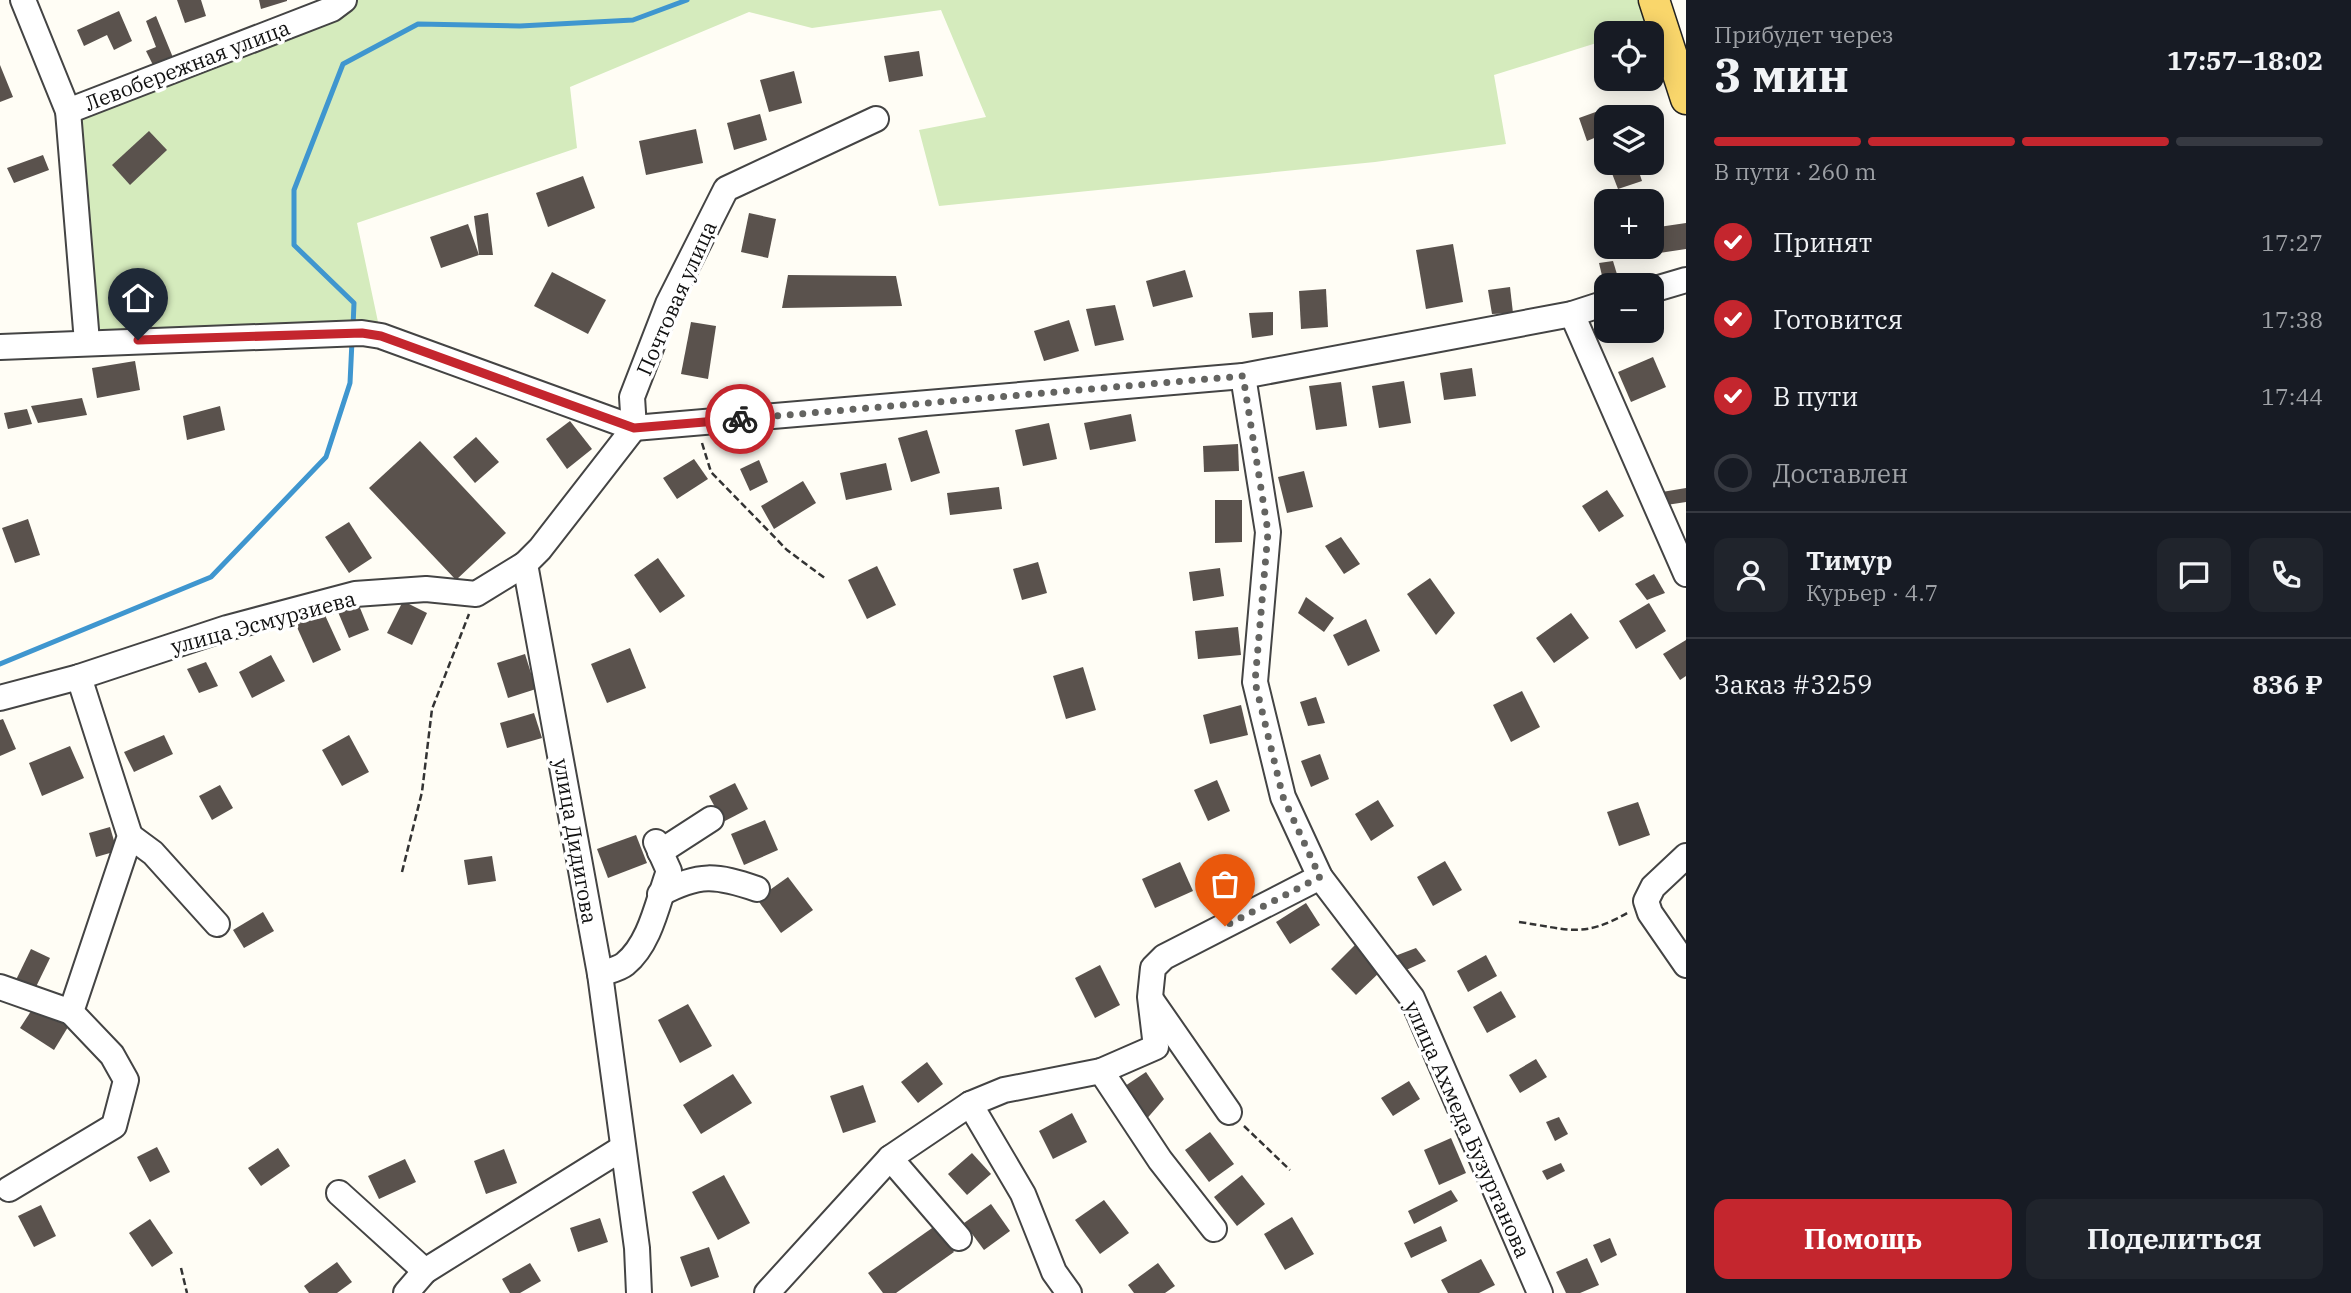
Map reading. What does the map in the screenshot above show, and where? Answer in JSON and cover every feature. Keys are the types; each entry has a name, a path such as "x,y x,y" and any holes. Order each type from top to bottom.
{"main road":[{"path":"1654,0 1686,99"}],"street":[{"path":"23,0 68,111 86,342"},
{"name":"Левобережная улица","path":"68,111 332,9 344,0"},
{"name":"Почтовая улица","path":"634,428 632,397 668,304 726,189 876,119"},
{"path":"1664,286 1686,280"},
{"path":"0,347 362,333 381,336 634,428 1243,376 1572,314 1594,307"},
{"path":"1572,314 1686,574"},
{"name":"улица Ахмеда Бузуртанова","path":"1243,376 1268,532 1255,682 1283,797 1320,877 1412,998 1540,1293"},
{"path":"476,594 525,564 540,549 634,428"},
{"name":"улица Дидигова","path":"525,564 600,974 621,1149 637,1248 639,1293"},
{"name":"улица Эсмурзиева","path":"0,698 79,677 227,628 355,594 426,589 476,594"},
{"path":"79,677 130,836 153,853 217,924"},
{"path":"600,974 623,966 636,953 668,871 658,847 711,819"},
{"path":"71,1012 130,836"},
{"path":"1686,856 1653,887 1646,901 1650,913 1686,965"},
{"path":"660,894 702,877 722,877 757,889"},
{"path":"767,1293 890,1158 970,1104 1004,1090 1101,1071 1156,1047 1150,997 1153,968 1164,957 1320,877"},
{"path":"0,987 71,1012 112,1055 126,1080 114,1126 9,1189"},
{"path":"1150,997 1229,1112"},
{"path":"1101,1071 1160,1160 1214,1228"},
{"path":"970,1104 1023,1194 1054,1272 1069,1293"},
{"path":"406,1293 425,1271 621,1149"},
{"path":"890,1158 959,1238"},
{"path":"339,1193 425,1271"}],"path":[{"path":"695,423 710,472 787,550 826,579"},
{"path":"402,872 422,792 432,709 476,594"},
{"path":"1519,922 1579,931 1602,928 1646,901"},
{"path":"1229,1112 1290,1170"},
{"path":"181,1268 187,1293"}],"green space":[{"path":"344,0 1654,0 1662,21 1594,21 1594,44 1494,75 1506,144 1375,162 939,206 919,130 986,117 941,10 812,28 749,12 570,87 577,148 357,223 381,336 87,342 68,111"}],"building":[{"path":"177,0 201,0 206,16 185,23"},
{"path":"259,0 287,0 287,1 261,9"},
{"path":"119,11 132,41 114,50 107,35 84,46 77,30"},
{"path":"156,16 174,60 154,67 146,51 156,47 146,21"},
{"path":"919,51 923,76 889,82 884,56"},
{"path":"0,65 13,97 0,102"},
{"path":"794,71 802,103 769,112 760,80"},
{"path":"1594,113 1594,138 1587,141 1579,118"},
{"path":"760,114 767,140 734,150 727,123"},
{"path":"696,129 703,163 646,175 639,141"},
{"path":"149,131 167,150 130,185 112,165"},
{"path":"43,155 49,170 14,183 7,168"},
{"path":"1613,175 1640,175 1642,181 1618,189"},
{"path":"583,176 595,208 548,227 536,193"},
{"path":"488,213 493,255 479,255 474,216"},
{"path":"749,213 776,219 768,258 741,252"},
{"path":"1686,223 1686,249 1664,252 1664,226"},
{"path":"468,224 479,255 441,268 430,237"},
{"path":"1453,244 1463,302 1426,309 1416,250"},
{"path":"1613,261 1617,273 1601,273 1599,263"},
{"path":"1185,270 1193,297 1153,307 1146,281"},
{"path":"552,272 606,300 588,334 534,306"},
{"path":"788,275 896,276 902,306 782,308"},
{"path":"1510,287 1513,313 1492,314 1488,290"},
{"path":"1326,289 1328,327 1301,329 1299,291"},
{"path":"1115,305 1124,340 1095,346 1086,309"},
{"path":"1273,312 1273,335 1252,338 1249,313"},
{"path":"1069,320 1079,351 1044,361 1034,331"},
{"path":"691,322 716,326 708,379 681,374"},
{"path":"1653,357 1666,387 1631,402 1618,372"},
{"path":"135,361 140,390 97,398 92,368"},
{"path":"1472,368 1476,396 1444,400 1440,373"},
{"path":"1404,381 1411,423 1379,428 1372,386"},
{"path":"1341,382 1347,426 1316,430 1309,386"},
{"path":"82,398 87,415 38,423 31,406"},
{"path":"220,406 225,430 187,440 183,416"},
{"path":"27,409 32,424 8,429 4,413"},
{"path":"1131,414 1136,441 1090,450 1084,423"},
{"path":"570,421 592,449 567,469 546,439"},
{"path":"1049,423 1057,459 1023,466 1015,430"},
{"path":"927,430 940,473 911,482 898,438"},
{"path":"476,437 499,462 475,483 453,457"},
{"path":"420,441 506,533 456,580 369,488"},
{"path":"1238,444 1239,471 1204,472 1203,446"},
{"path":"694,459 708,479 677,499 663,478"},
{"path":"759,460 768,482 750,491 740,469"},
{"path":"886,463 892,490 846,500 840,473"},
{"path":"1304,471 1313,507 1287,513 1278,477"},
{"path":"803,481 816,503 774,529 761,506"},
{"path":"999,487 1002,509 950,515 947,493"},
{"path":"1686,488 1686,502 1660,506 1656,493"},
{"path":"1607,490 1624,516 1599,532 1582,506"},
{"path":"1215,500 1242,500 1242,542 1215,543"},
{"path":"28,519 40,555 15,563 2,528"},
{"path":"349,522 372,558 349,573 325,537"},
{"path":"1341,537 1360,564 1344,574 1325,546"},
{"path":"658,558 685,596 660,613 634,575"},
{"path":"1038,562 1047,593 1022,600 1013,569"},
{"path":"877,566 896,605 867,619 848,580"},
{"path":"1220,568 1224,596 1193,601 1189,572"},
{"path":"1654,574 1665,593 1647,600 1635,584"},
{"path":"1430,578 1455,613 1436,635 1407,594"},
{"path":"1306,597 1334,618 1324,632 1298,613"},
{"path":"403,601 427,613 412,645 387,633"},
{"path":"358,603 369,630 349,638 338,612"},
{"path":"1649,603 1666,631 1636,649 1619,621"},
{"path":"324,613 341,650 313,663 296,625"},
{"path":"1571,613 1589,638 1554,663 1536,638"},
{"path":"1366,619 1380,651 1348,666 1333,635"},
{"path":"1238,627 1241,655 1198,659 1195,631"},
{"path":"1686,640 1686,676 1680,680 1663,654"},
{"path":"630,648 646,688 607,703 591,664"},
{"path":"525,654 536,689 508,698 497,663"},
{"path":"271,655 285,681 252,698 239,672"},
{"path":"206,662 218,686 199,693 187,669"},
{"path":"1083,667 1096,710 1066,719 1053,676"},
{"path":"1522,691 1540,727 1511,742 1493,705"},
{"path":"1316,697 1325,723 1308,726 1300,702"},
{"path":"1241,705 1248,735 1210,744 1203,715"},
{"path":"534,713 542,738 507,748 500,723"},
{"path":"3,719 16,749 0,756 0,720"},
{"path":"164,735 173,754 134,772 124,752"},
{"path":"349,735 369,772 342,786 322,750"},
{"path":"70,746 84,778 42,796 29,763"},
{"path":"1320,754 1329,779 1311,787 1301,761"},
{"path":"1217,780 1230,811 1208,821 1194,790"},
{"path":"735,783 748,809 723,822 709,796"},
{"path":"220,785 233,808 212,820 199,796"},
{"path":"1378,800 1394,826 1371,841 1355,814"},
{"path":"1638,802 1650,835 1619,846 1607,812"},
{"path":"765,820 778,850 744,865 731,834"},
{"path":"110,827 117,851 96,857 89,833"},
{"path":"636,835 647,863 608,878 597,849"},
{"path":"492,856 496,881 468,885 464,860"},
{"path":"1445,861 1462,890 1433,906 1417,877"},
{"path":"1180,862 1193,891 1155,908 1142,879"},
{"path":"788,877 813,910 781,933 757,899"},
{"path":"1306,903 1320,925 1290,944 1276,922"},
{"path":"263,912 274,931 244,948 233,930"},
{"path":"1357,943 1382,970 1356,995 1331,969"},
{"path":"1416,948 1426,961 1404,971 1395,956"},
{"path":"31,949 50,958 33,993 14,984"},
{"path":"1486,955 1497,976 1468,992 1457,971"},
{"path":"1100,965 1120,1005 1095,1018 1075,978"},
{"path":"1501,991 1516,1017 1487,1033 1473,1007"},
{"path":"688,1004 712,1046 680,1063 658,1020"},
{"path":"35,1005 68,1027 54,1050 20,1028"},
{"path":"1536,1059 1547,1077 1520,1093 1509,1075"},
{"path":"927,1062 943,1084 918,1103 901,1082"},
{"path":"1146,1072 1164,1099 1144,1122 1122,1088"},
{"path":"733,1074 752,1103 701,1134 683,1105"},
{"path":"1409,1081 1420,1099 1393,1116 1381,1098"},
{"path":"863,1085 876,1122 843,1133 830,1096"},
{"path":"1072,1113 1087,1142 1053,1159 1039,1131"},
{"path":"1559,1117 1568,1134 1555,1141 1546,1122"},
{"path":"1210,1132 1234,1164 1209,1182 1185,1150"},
{"path":"1451,1138 1466,1173 1439,1185 1424,1150"},
{"path":"157,1147 170,1172 150,1182 137,1157"},
{"path":"278,1148 290,1166 261,1186 248,1168"},
{"path":"504,1149 517,1183 486,1194 474,1161"},
{"path":"972,1153 991,1174 967,1195 948,1174"},
{"path":"405,1159 416,1182 379,1199 368,1176"},
{"path":"1561,1163 1565,1171 1547,1180 1542,1171"},
{"path":"724,1175 750,1223 718,1240 692,1192"},
{"path":"1242,1175 1265,1204 1237,1226 1214,1197"},
{"path":"1451,1190 1458,1201 1414,1224 1408,1211"},
{"path":"1104,1200 1129,1233 1100,1254 1075,1220"},
{"path":"991,1204 1010,1231 984,1250 964,1223"},
{"path":"41,1205 56,1236 34,1247 18,1216"},
{"path":"1292,1217 1314,1254 1285,1270 1264,1234"},
{"path":"600,1218 608,1242 578,1252 570,1228"},
{"path":"150,1219 173,1253 152,1267 129,1233"},
{"path":"935,1226 954,1252 896,1293 883,1293 868,1273"},
{"path":"1441,1226 1447,1241 1411,1258 1404,1243"},
{"path":"1610,1238 1617,1255 1601,1263 1593,1245"},
{"path":"709,1247 719,1277 691,1287 680,1257"},
{"path":"1587,1258 1599,1285 1580,1293 1566,1293 1556,1272"},
{"path":"1481,1259 1495,1285 1479,1293 1448,1293 1441,1280"},
{"path":"337,1262 352,1282 337,1293 309,1293 304,1286"},
{"path":"530,1263 541,1281 520,1293 510,1293 502,1279"},
{"path":"1158,1263 1175,1286 1165,1293 1134,1293 1128,1285"}],"waterway":[{"path":"353,327 354,303 294,245 294,190 343,64 418,24 520,26 633,20 687,0"},
{"path":"0,664 211,577 326,457 350,383 352,341"}],"way so far":[{"path":"740,419 1243,376 1268,532 1255,682 1283,797 1320,877 1225,926"}],"route":[{"path":"138,340 346,331 362,333 381,336 634,428 740,419"}]}
